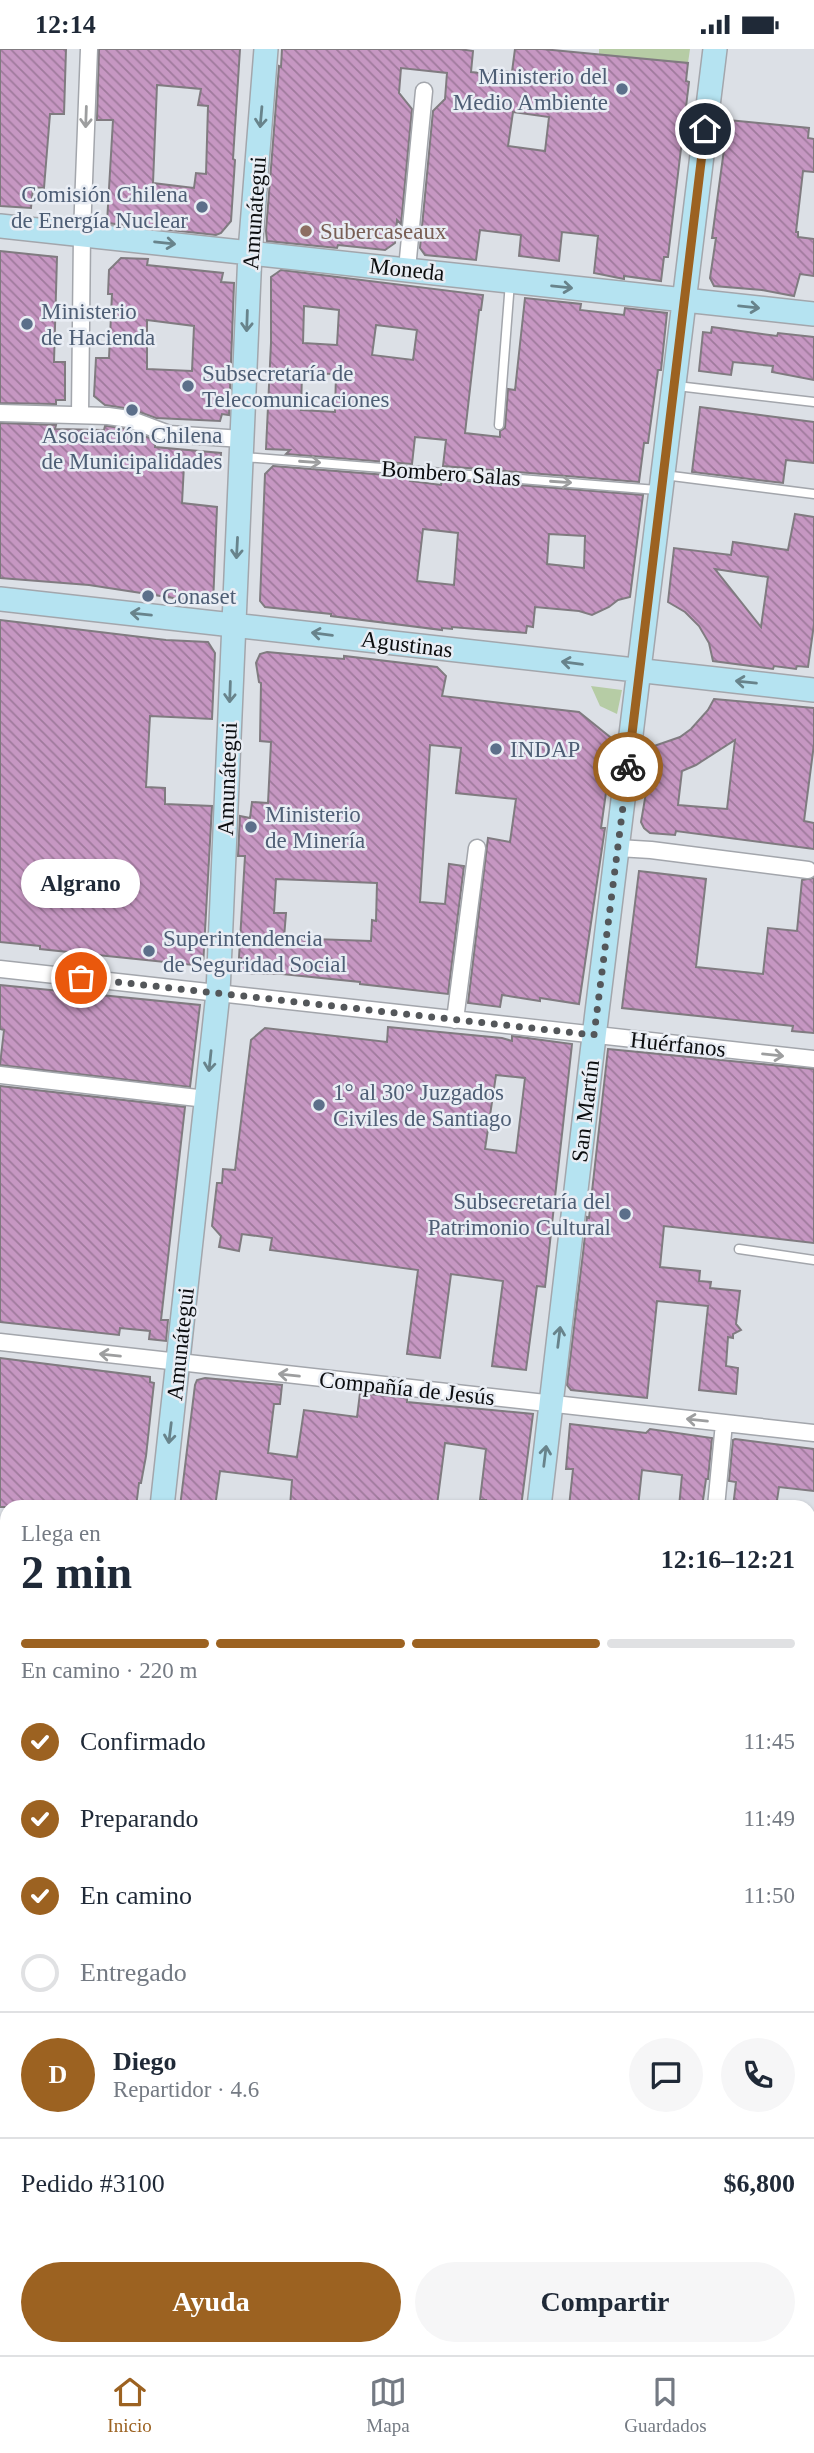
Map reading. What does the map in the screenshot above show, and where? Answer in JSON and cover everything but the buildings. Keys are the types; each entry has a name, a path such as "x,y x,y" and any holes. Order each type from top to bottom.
{"street":[{"path":"80,415 82,235 89,49"},
{"name":"Amunátegui","path":"163,1500 218,993 250,252 266,49"},
{"name":"San Martín","path":"540,1500 715,49"},
{"path":"407,269 424,91"},
{"name":"Moneda","path":"0,226 814,314"},
{"name":"Bombero Salas","path":"0,414 119,417 169,434 242,448"},
{"name":"Agustinas","path":"0,599 233,623 640,672 814,689"},
{"path":"455,1020 477,848"},
{"path":"618,848 808,870"},
{"name":"Huérfanos","path":"0,969 814,1059"},
{"path":"0,1075 206,1099"},
{"name":"Compañía de Jesús","path":"0,1342 814,1433"},
{"path":"717,1500 724,1423"}],"lane":[{"path":"499,425 510,281"},
{"path":"674,386 814,402"},
{"name":"Bombero Salas","path":"242,448 814,494"},
{"path":"739,1249 814,1261"}],"green space":[{"path":"599,49 690,49 688,63 599,55"},
{"path":"591,686 622,690 617,714 600,706"}],"way so far":[{"path":"81,978 594,1035 628,767"}],"place":[{"name":"Ministerio del Medio Ambiente","path":"622,89"},
{"name":"Comisión Chilena de Energía Nuclear","path":"202,207"},
{"name":"Subercaseaux","path":"306,231"},
{"name":"Ministerio de Hacienda","path":"27,324"},
{"name":"Subsecretaría de Telecomunicaciones","path":"188,386"},
{"name":"Asociación Chilena de Municipalidades","path":"132,410"},
{"name":"Conaset","path":"148,596"},
{"name":"INDAP","path":"496,749"},
{"name":"Ministerio de Minería","path":"251,827"},
{"name":"Superintendencia de Seguridad Social","path":"149,951"},
{"name":"Algrano","path":"81,978"},
{"name":"1° al 30° Juzgados Civiles de Santiago","path":"319,1105"},
{"name":"Subsecretaría del Patrimonio Cultural","path":"625,1214"}],"route":[{"path":"628,767 705,129"}]}
